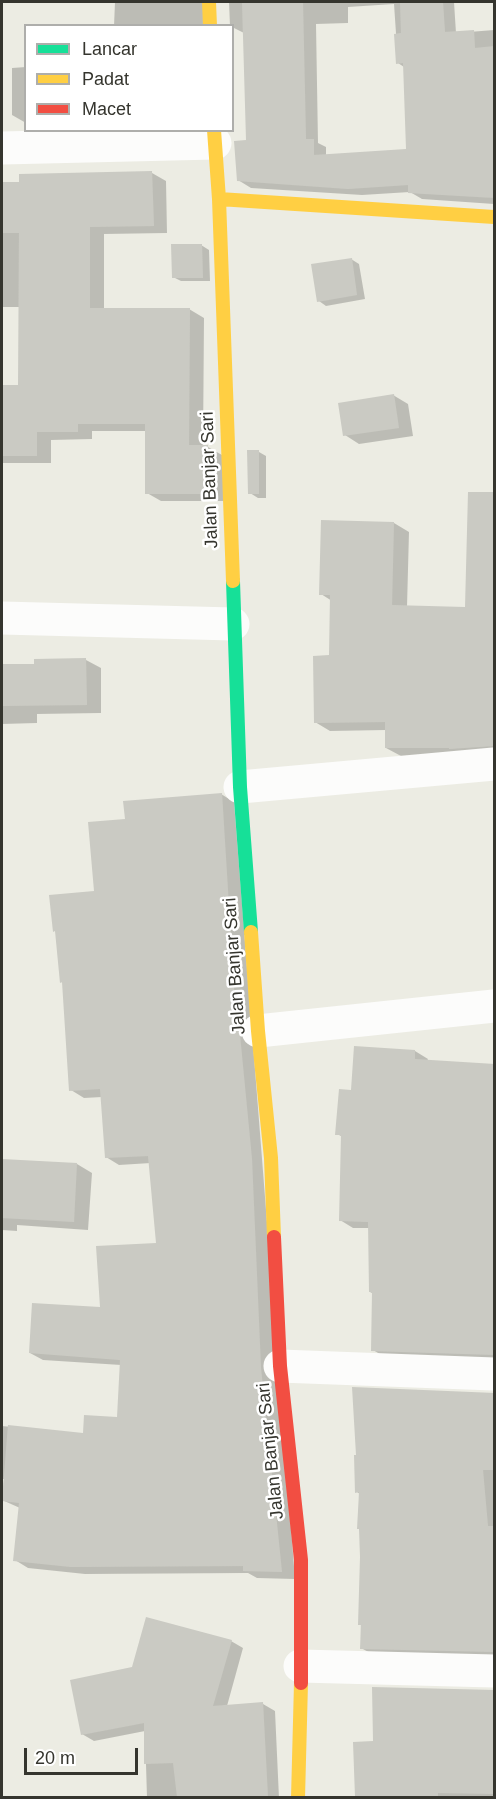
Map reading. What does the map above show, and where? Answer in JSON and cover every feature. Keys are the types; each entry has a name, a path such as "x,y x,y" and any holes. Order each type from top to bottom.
{"street":[{"path":"209,2 210,24"},
{"path":"2,148 214,137"},
{"name":"Jalan Banjar Sari","path":"214,137 219,199 240,787 258,1031 271,1158 280,1366 301,1560 298,1797"},
{"path":"219,199 495,217"},
{"path":"2,618 233,624"},
{"path":"240,787 495,764"},
{"path":"258,1031 495,1006"},
{"path":"280,1366 495,1374"},
{"path":"300,1665 495,1671"}],"building":[{"path":"242,2 303,2 306,139 314,139 314,155 406,149 403,63 396,64 394,34 401,33 400,2 443,2 445,32 474,30 475,48 495,46 495,198 408,193 408,185 348,189 237,181 234,141 246,140"},
{"path":"152,171 154,226 90,227 90,308 190,308 189,445 208,445 211,494 145,494 145,424 78,424 78,432 37,432 37,456 2,456 2,385 18,385 19,233 2,233 2,182 19,182 19,174"},
{"path":"171,244 202,244 203,278 172,278"},
{"path":"352,258 357,295 317,302 311,264"},
{"path":"394,394 399,428 343,436 338,403"},
{"path":"247,450 259,450 259,494 248,494"},
{"path":"468,492 495,492 494,746 449,749 385,748 385,722 314,723 313,656 329,655 330,595 319,595 321,520 394,522 392,605 465,607"},
{"path":"86,658 87,705 2,706 2,664 34,664 34,659"},
{"path":"222,793 235,1004 237,1004 252,1159 261,1368 282,1572 243,1571 243,1566 71,1567 13,1561 19,1503 2,1501 8,1425 83,1433 84,1415 117,1417 120,1360 29,1353 32,1303 100,1307 96,1246 156,1243 148,1156 105,1158 100,1089 69,1091 62,982 60,983 49,895 94,891 88,822 125,819 123,801"},
{"path":"354,1046 415,1050 415,1059 495,1064 495,1355 371,1351 372,1292 369,1292 368,1222 339,1221 341,1135 335,1135 339,1089 351,1090"},
{"path":"2,1159 77,1163 74,1222 2,1218"},
{"path":"352,1387 495,1393 495,1470 483,1470 488,1526 495,1526 495,1652 360,1649 361,1625 358,1625 360,1557 359,1529 357,1529 359,1492 355,1493 354,1455 356,1455"},
{"path":"146,1617 232,1640 213,1706 263,1702 268,1797 177,1797 173,1763 144,1764 144,1723 81,1735 70,1680 132,1667"},
{"path":"372,1687 495,1690 495,1794 438,1793 438,1796 355,1797 353,1742 373,1741"}],"traffic: fast":[{"path":"233,581 240,787 251,932"}],"traffic: slow":[{"path":"209,2 210,24"},
{"path":"214,132 219,199 233,581"},
{"path":"219,199 494,217"},
{"path":"251,932 271,1158 274,1237"},
{"path":"298,1798 301,1683"}],"traffic: jam":[{"path":"274,1237 280,1366 301,1560 301,1683"}]}
